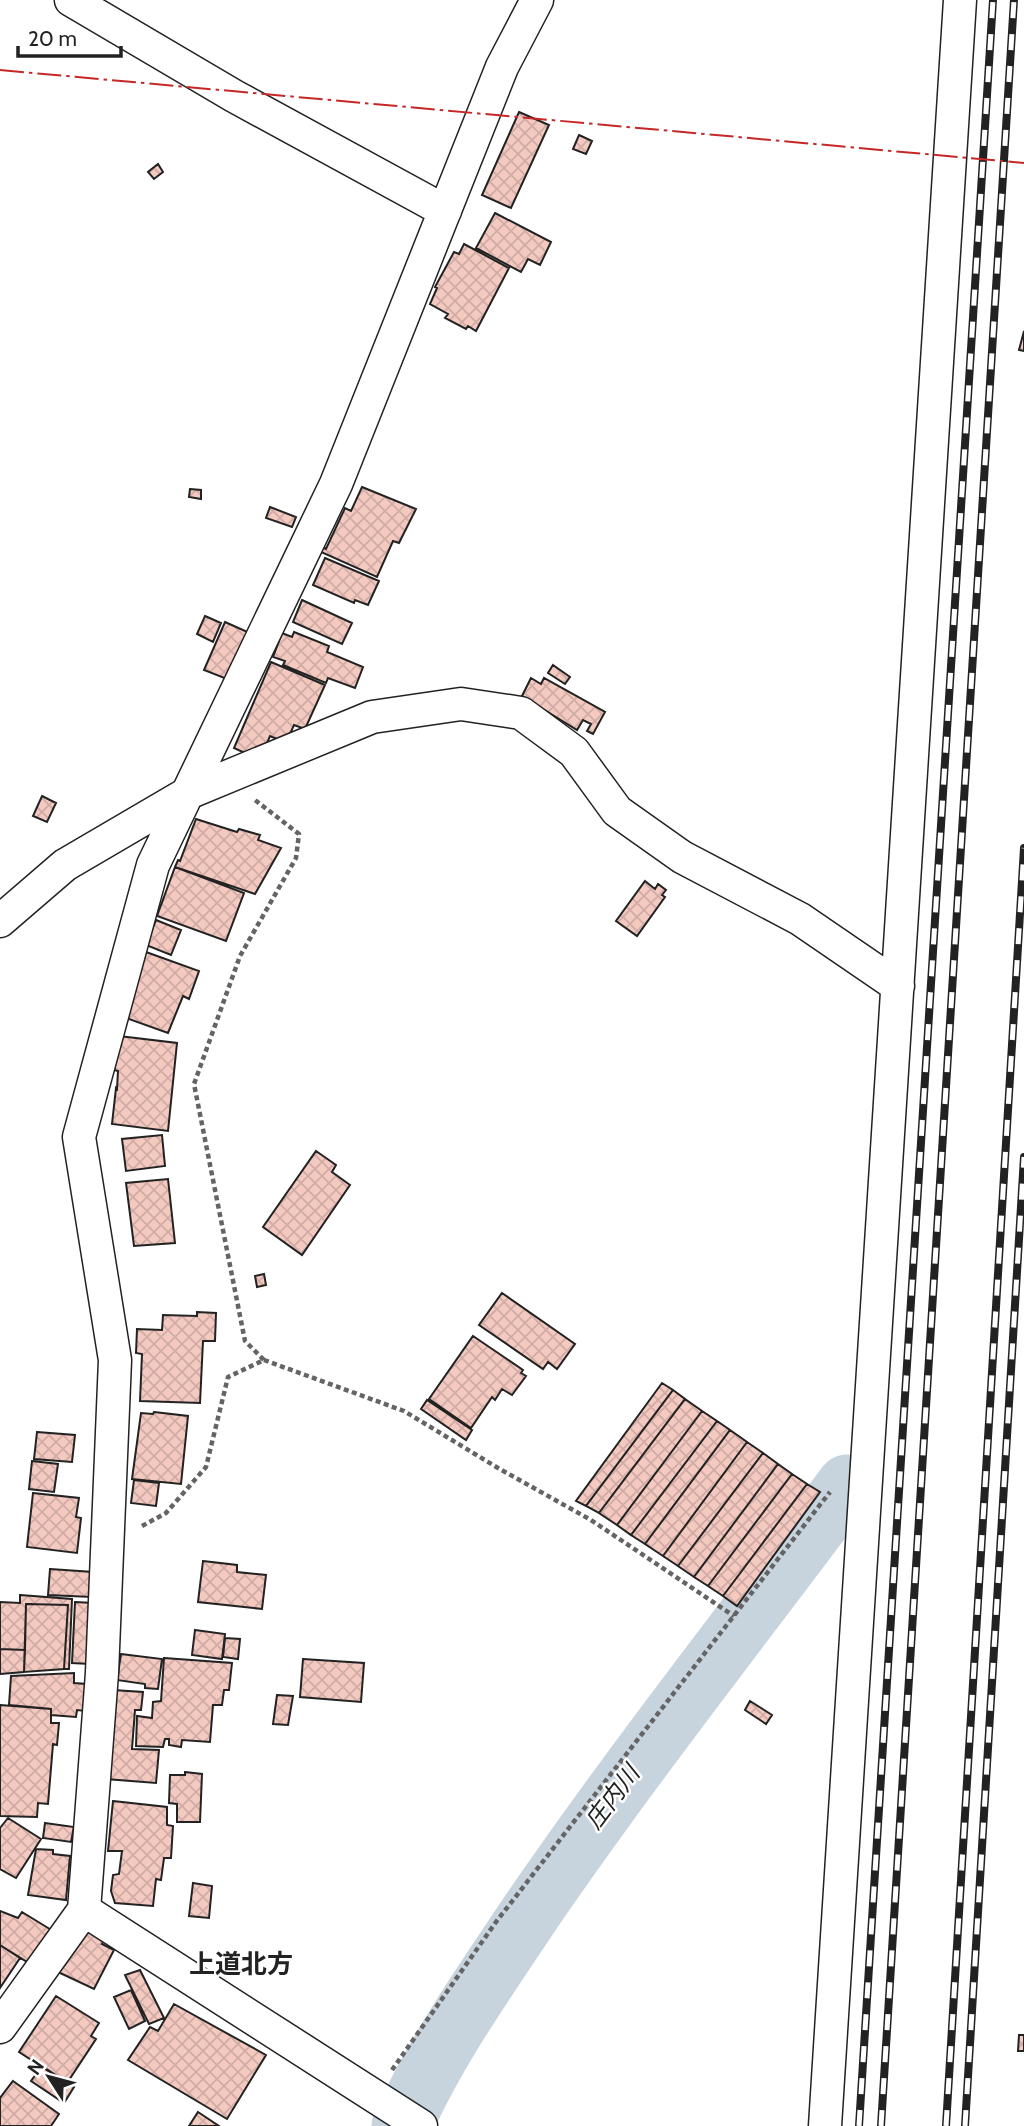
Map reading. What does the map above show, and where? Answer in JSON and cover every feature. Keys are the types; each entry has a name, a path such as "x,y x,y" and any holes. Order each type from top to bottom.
{"street":[{"path":"71,0 234,96 445,211"},
{"path":"0,2027 84,1910 102,1673 114,1360 79,1137 153,865 336,484 502,67 537,0"},
{"path":"825,2126 960,0"},
{"path":"0,921 65,865 188,793 372,717 461,704 521,713 574,752 617,811 671,850 800,919 898,986"},
{"path":"84,1910 421,2126"}],"path":[{"path":"225,777 299,834 296,858 240,956 194,1084 245,1340 264,1360 404,1410 498,1468 591,1520 734,1616"},
{"path":"107,1545 166,1513 206,1467 228,1377 264,1360"},
{"path":"373,2096 496,1923 835,1485"}],"building":[{"path":"519,112 549,125 511,208 482,195"},
{"path":"579,135 592,141 586,154 573,149"},
{"path":"158,164 163,172 154,179 148,172"},
{"path":"495,213 551,242 540,265 528,259 521,272 476,248"},
{"path":"464,244 509,268 476,331 445,318 448,314 430,304 437,288 435,287 454,252 459,254"},
{"path":"1024,331 1024,351 1019,350"},
{"path":"362,487 416,509 399,543 393,541 377,577 321,552 322,547 326,549 345,508 351,511"},
{"path":"190,489 201,490 201,499 189,497"},
{"path":"270,507 296,517 292,527 266,518"},
{"path":"325,558 379,581 368,605 355,600 354,603 313,585"},
{"path":"302,600 352,623 342,644 293,622"},
{"path":"205,616 221,623 213,642 197,634"},
{"path":"225,622 252,634 232,681 204,670"},
{"path":"294,632 329,646 327,652 363,667 355,688 328,678 326,683 283,665 285,661 273,657 282,633 292,637"},
{"path":"271,662 325,685 305,729 294,725 286,743 270,736 260,760 234,748"},
{"path":"553,665 570,677 565,684 548,673"},
{"path":"531,678 541,684 544,678 605,712 593,734 587,731 591,724 583,720 577,730 522,696"},
{"path":"42,796 56,803 47,822 33,816"},
{"path":"196,819 237,832 239,829 260,835 258,840 281,848 255,894 175,867 178,860 180,861"},
{"path":"175,867 244,893 226,941 157,916"},
{"path":"645,881 655,889 658,884 666,890 662,895 665,897 637,936 616,921"},
{"path":"156,920 181,930 171,955 146,945"},
{"path":"146,952 199,971 189,999 183,996 168,1033 126,1018"},
{"path":"119,1036 177,1043 168,1131 112,1124 118,1071 114,1070"},
{"path":"162,1135 165,1166 126,1171 122,1139"},
{"path":"316,1151 336,1165 332,1172 350,1185 302,1255 263,1227"},
{"path":"168,1179 175,1243 134,1246 126,1183"},
{"path":"264,1274 266,1285 257,1287 255,1276"},
{"path":"502,1293 575,1344 557,1369 548,1362 543,1369 479,1325"},
{"path":"197,1312 216,1313 215,1341 203,1341 200,1403 140,1401 142,1354 136,1353 137,1329 162,1330 163,1315 197,1316"},
{"path":"473,1336 523,1370 521,1373 526,1376 512,1395 502,1389 495,1400 492,1397 471,1428 429,1399"},
{"path":"662,1383 673,1390 586,1506 576,1501"},
{"path":"673,1390 685,1399 599,1513 586,1506"},
{"path":"685,1399 702,1411 617,1525 599,1513"},
{"path":"427,1400 472,1430 466,1440 421,1409"},
{"path":"702,1411 717,1421 631,1535 617,1525"},
{"path":"141,1413 188,1416 181,1484 132,1479"},
{"path":"717,1421 730,1430 645,1544 631,1535"},
{"path":"730,1430 747,1442 663,1556 645,1544"},
{"path":"37,1432 75,1435 72,1462 34,1459"},
{"path":"747,1442 763,1453 678,1566 663,1556"},
{"path":"763,1453 778,1464 694,1577 678,1566"},
{"path":"32,1461 58,1464 54,1492 29,1489"},
{"path":"778,1464 792,1474 708,1586 694,1577"},
{"path":"792,1474 807,1484 723,1596 708,1586"},
{"path":"134,1480 159,1483 156,1506 131,1503"},
{"path":"807,1484 820,1492 737,1606 723,1596"},
{"path":"33,1493 79,1498 76,1517 81,1518 77,1553 27,1547"},
{"path":"203,1561 237,1565 237,1572 266,1575 262,1609 198,1602"},
{"path":"50,1569 93,1572 92,1597 48,1595"},
{"path":"20,1595 72,1599 69,1669 64,1669 68,1605 26,1604 25,1650 0,1649 0,1602 20,1603"},
{"path":"75,1602 93,1603 90,1664 72,1663"},
{"path":"26,1604 68,1605 64,1669 24,1672"},
{"path":"195,1630 225,1634 222,1659 192,1655"},
{"path":"225,1638 240,1639 238,1659 223,1657"},
{"path":"0,1649 25,1650 24,1672 0,1674"},
{"path":"121,1654 162,1659 158,1689 117,1680"},
{"path":"164,1658 232,1663 229,1690 224,1690 222,1705 213,1705 210,1742 182,1740 181,1747 169,1745 169,1739 165,1739 163,1747 136,1746 137,1716 152,1718 153,1702 161,1701"},
{"path":"303,1659 364,1663 361,1702 300,1697"},
{"path":"74,1673 74,1683 87,1684 85,1711 77,1710 76,1717 51,1715 51,1709 9,1705 11,1676"},
{"path":"113,1690 143,1692 141,1710 135,1710 132,1749 159,1750 156,1783 106,1779"},
{"path":"277,1695 293,1696 288,1725 273,1724"},
{"path":"750,1701 772,1715 766,1724 745,1710"},
{"path":"0,1705 51,1709 51,1723 59,1723 57,1745 53,1744 48,1804 38,1803 37,1817 0,1816"},
{"path":"185,1772 202,1774 200,1822 177,1822 177,1804 169,1803 170,1775 185,1775"},
{"path":"113,1801 167,1807 167,1825 173,1826 171,1858 164,1858 161,1880 156,1879 153,1906 115,1903 111,1891 113,1875 119,1874 122,1851 108,1851"},
{"path":"8,1818 41,1839 16,1878 0,1869 0,1828"},
{"path":"45,1823 74,1827 71,1842 43,1838"},
{"path":"36,1849 53,1850 53,1854 70,1856 66,1900 28,1895"},
{"path":"193,1883 212,1886 209,1918 189,1916"},
{"path":"0,1911 18,1918 22,1912 53,1931 32,1965 0,1945"},
{"path":"87,1929 105,1938 102,1944 114,1950 94,1989 56,1971"},
{"path":"0,1945 20,1958 0,1988"},
{"path":"140,1970 164,2018 149,2024 125,1975"},
{"path":"131,1990 145,2021 129,2029 114,1997"},
{"path":"56,1996 99,2023 91,2036 96,2039 67,2083 19,2052"},
{"path":"174,2004 266,2055 227,2119 128,2060 150,2027 158,2031"},
{"path":"1019,2035 1024,2035 1024,2051 1018,2051"},
{"path":"42,2066 74,2087 64,2103 31,2081"},
{"path":"13,2081 59,2114 51,2126 0,2126 0,2098"},
{"path":"198,2112 219,2126 189,2126"}],"waterway":[{"name":"庄内川","path":"402,2126 446,2043 531,1912 647,1750 847,1485"}],"railway":[{"path":"859,2126 993,0"},
{"path":"881,2126 1014,0"},
{"path":"946,2126 1024,848"},
{"path":"965,2126 1024,1157"}],"power":[{"path":"0,70 1024,163"}],"district":[{"name":"上道北方","path":"241,1964"}]}
